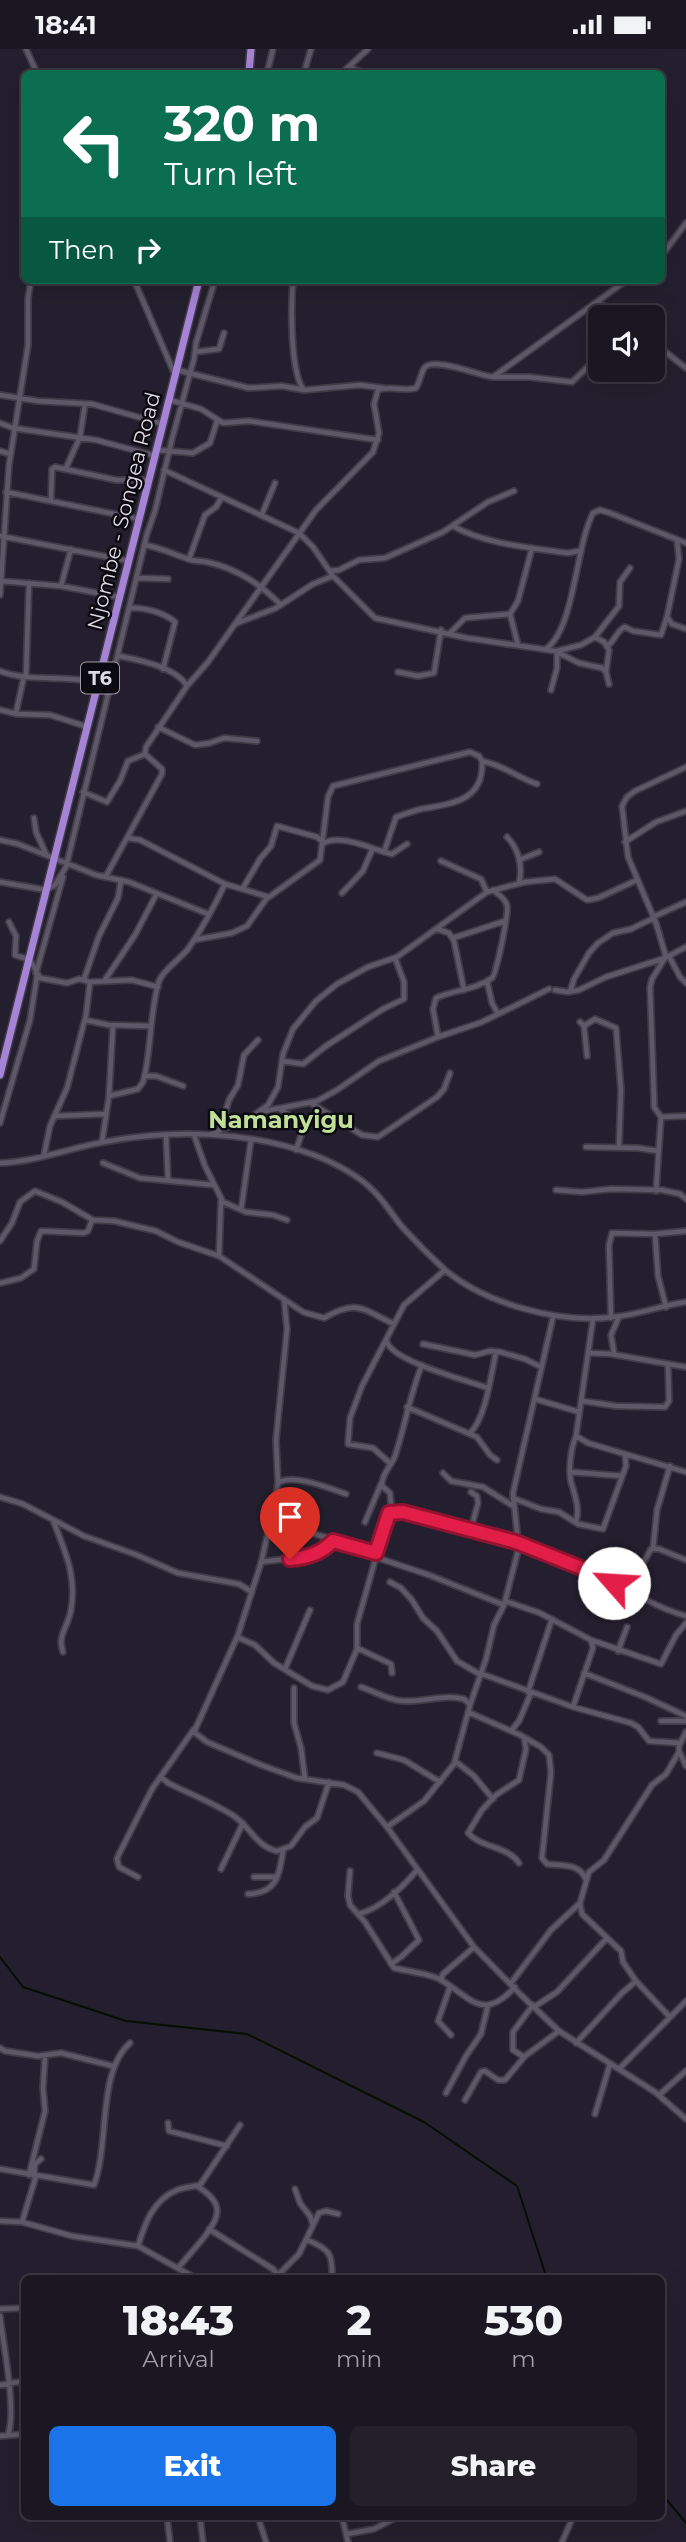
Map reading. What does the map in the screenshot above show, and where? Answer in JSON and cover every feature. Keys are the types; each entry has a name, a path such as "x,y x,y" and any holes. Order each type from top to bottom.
{"highway":[{"path":"249,70 251,49"},
{"name":"Njombe - Songea Road","path":"0,1075 198,284"}],"street":[{"path":"26,49 36,70"},
{"path":"268,70 274,49"},
{"path":"305,70 311,49"},
{"path":"346,70 368,49"},
{"path":"349,68 355,70"},
{"path":"665,251 686,224"},
{"path":"0,595 4,495 28,345 30,284"},
{"path":"136,284 176,373 249,388 282,386 304,390 371,386 405,390 416,388 425,367 430,364 491,377 529,377 572,382 588,367"},
{"path":"0,1123 30,1020 37,975 196,343 214,284"},
{"path":"293,284 297,376 304,390"},
{"path":"491,377 621,284"},
{"path":"595,303 602,305"},
{"path":"195,352 219,349 225,333"},
{"path":"665,351 686,368"},
{"path":"371,386 375,395"},
{"path":"145,754 146,747 158,727 208,662 299,533 332,492 366,460 378,440 375,395 378,390 384,388"},
{"path":"0,395 101,406 163,424"},
{"path":"170,400 201,409 216,421 226,423 249,421 378,440"},
{"path":"66,468 80,437 85,404"},
{"path":"0,423 13,428 80,437 156,453 193,453 208,444 215,433 216,421"},
{"path":"0,451 10,454"},
{"path":"51,500 53,467 116,480 150,479"},
{"path":"164,470 299,533 375,618 441,630 467,638 556,651 579,663 602,668 606,672"},
{"path":"262,515 275,483"},
{"path":"234,624 281,605 332,573 359,560 385,558 453,526 488,502 514,491"},
{"path":"4,495 51,500 140,519"},
{"path":"189,559 205,515 216,507 222,497"},
{"path":"546,649 555,641 565,621 579,551 590,518 596,510 610,513 686,544 679,550"},
{"path":"453,526 475,537 568,553 579,551"},
{"path":"2,536 130,561"},
{"path":"607,646 613,642 620,629 625,627 633,631 661,635 667,617 679,550 677,540"},
{"path":"145,545 231,571 261,585 281,605"},
{"path":"518,645 510,614 518,601 532,548"},
{"path":"61,586 71,549"},
{"path":"556,651 587,643 595,637 619,606 620,582 630,568"},
{"path":"137,578 169,579"},
{"path":"1,581 61,586 120,597"},
{"path":"16,713 25,676 29,583"},
{"path":"130,608 147,609 175,622 163,669"},
{"path":"450,632 465,618 510,614"},
{"path":"667,617 672,624 686,629"},
{"path":"398,672 418,676 434,673 441,630"},
{"path":"595,637 607,646 610,653 606,672 608,684"},
{"path":"551,690 556,677 556,651"},
{"path":"118,656 163,669 183,679 187,686"},
{"path":"0,671 99,684"},
{"path":"0,710 44,714 88,727"},
{"path":"158,727 195,745 224,738 257,741"},
{"path":"128,838 140,839 225,884 268,897 275,895 322,855 328,797 333,786 466,753 476,753 481,761 482,776 468,797 449,805 419,809 396,817 384,852"},
{"path":"83,792 107,801 120,781 128,761 145,754"},
{"path":"106,876 162,774 162,769 145,754"},
{"path":"481,761 506,768 524,780 537,784"},
{"path":"686,767 627,797 622,806 625,842 637,880 654,917 667,957 686,983"},
{"path":"625,842 656,823 686,811"},
{"path":"34,818 36,832 46,855"},
{"path":"243,888 271,846 277,827 317,837 324,843"},
{"path":"507,837 514,845 519,860 519,883"},
{"path":"324,843 335,839 372,850 396,853 407,844"},
{"path":"0,840 55,858 65,869 121,880 208,914"},
{"path":"342,893 363,871 372,850"},
{"path":"519,860 539,852"},
{"path":"438,1037 433,1009 436,998 487,981 497,973 498,951 506,921 506,902 490,891 481,879 441,861"},
{"path":"50,879 65,869"},
{"path":"0,882 46,890 55,885 65,869"},
{"path":"84,979 99,936 118,898 121,880"},
{"path":"206,1135 238,1124 259,1112 274,1097 293,1029 316,1001 349,977 395,958 490,891 519,883 559,880 587,900 637,880"},
{"path":"109,1097 138,1089 145,1076 153,1003 160,978 194,940 208,914 215,908 225,884"},
{"path":"105,981 135,935 156,895"},
{"path":"194,940 232,933 247,926 268,897"},
{"path":"570,992 574,979 598,943 612,933 631,929 686,902"},
{"path":"453,938 506,921"},
{"path":"9,922 16,936 15,955 30,960 37,975"},
{"path":"437,929 449,933 453,938 464,990"},
{"path":"259,1112 311,1103 337,1090 379,1061 482,1022 552,989 570,992 667,957 686,947"},
{"path":"656,1191 661,1117 654,1107 650,987 652,979 667,957"},
{"path":"282,1061 303,1064 326,1045 404,999 404,982 395,958"},
{"path":"37,975 67,983 84,979 90,982 132,980 159,987"},
{"path":"487,981 492,1003 498,1014"},
{"path":"44,1155 50,1126 63,1101 85,1020 90,982"},
{"path":"587,1056 582,1024 595,1019 616,1028 621,1090 620,1147"},
{"path":"85,1020 113,1025 150,1026"},
{"path":"102,1142 109,1097 113,1025"},
{"path":"0,1037 9,1042"},
{"path":"220,1130 229,1100 238,1085 245,1051 258,1040"},
{"path":"311,1103 362,1135 378,1137 437,1097 444,1089 450,1073"},
{"path":"145,1076 156,1076 183,1086"},
{"path":"279,1109 303,1124 296,1150"},
{"path":"55,1116 106,1114"},
{"path":"661,1117 686,1116"},
{"path":"166,1135 168,1181"},
{"path":"0,1163 102,1142 166,1135 206,1135 251,1140 296,1150 328,1161 366,1184 379,1195 406,1231 445,1270 503,1301 553,1317 593,1319 619,1317 686,1302"},
{"path":"194,1135 221,1199 229,1206 241,1210 287,1220"},
{"path":"241,1210 251,1140"},
{"path":"586,1147 658,1151"},
{"path":"103,1163 140,1178 214,1185"},
{"path":"556,1190 674,1192 686,1199"},
{"path":"0,1241 12,1223 20,1202 33,1191 62,1202 92,1220 114,1221 156,1231 178,1242 219,1256 308,1315 323,1318 345,1309 360,1307 394,1324"},
{"path":"219,1256 221,1199"},
{"path":"0,1283 21,1278 34,1269 37,1241 41,1231 84,1233 88,1231 92,1220"},
{"path":"611,1318 609,1237 616,1232 655,1234 686,1231"},
{"path":"655,1234 658,1276 666,1307"},
{"path":"391,1464 373,1448 350,1445 347,1440 350,1418 362,1386 404,1305 445,1270"},
{"path":"138,1877 121,1869 117,1859 140,1811 194,1728 237,1637 261,1562 278,1483 275,1440 288,1321 284,1299"},
{"path":"387,1827 412,1811 432,1793 455,1761 494,1625 504,1603 519,1543 513,1498 553,1317"},
{"path":"615,1354 611,1335 619,1317"},
{"path":"576,1522 577,1500 571,1472 572,1448 583,1401 593,1319"},
{"path":"387,1342 391,1350 422,1365 488,1388"},
{"path":"423,1344 474,1356 496,1352 525,1359 541,1367"},
{"path":"469,1434 478,1424 496,1352"},
{"path":"589,1353 615,1354 686,1367"},
{"path":"583,1401 616,1406 665,1407 668,1401 668,1364"},
{"path":"365,1522 391,1464 422,1365"},
{"path":"535,1399 579,1412"},
{"path":"408,1407 480,1440 497,1460"},
{"path":"576,1436 588,1444 686,1472"},
{"path":"513,1498 541,1509 559,1511 576,1522 599,1529 605,1528 626,1466 625,1454"},
{"path":"653,1549 657,1510 670,1466"},
{"path":"571,1472 622,1476"},
{"path":"443,1473 451,1481 483,1487 513,1506"},
{"path":"278,1483 283,1479 296,1479 346,1493"},
{"path":"237,1637 255,1645 274,1663 312,1686 328,1690 343,1682 357,1648 357,1623 389,1513 390,1493 381,1484"},
{"path":"471,1492 477,1496 478,1503 471,1529"},
{"path":"0,1497 23,1504 84,1536 178,1573 239,1584 252,1592"},
{"path":"389,1513 411,1513 519,1543 594,1573 620,1587 628,1586 636,1579 648,1552 653,1549"},
{"path":"53,1519 72,1570 71,1609 61,1633 63,1652"},
{"path":"270,1524 284,1525 375,1555 552,1619 591,1640 661,1664 676,1635 686,1623"},
{"path":"261,1562 309,1556 325,1550 333,1541"},
{"path":"653,1549 686,1560"},
{"path":"390,1582 401,1588 412,1600 457,1661 481,1675 529,1693 631,1723 638,1727 649,1741 681,1743"},
{"path":"628,1586 665,1610 686,1616"},
{"path":"285,1669 310,1610"},
{"path":"511,1731 519,1721 552,1619"},
{"path":"618,1651 627,1627"},
{"path":"573,1707 593,1648 591,1640"},
{"path":"357,1648 391,1664 392,1674"},
{"path":"583,1673 645,1697 686,1718"},
{"path":"361,1687 404,1701 454,1697 464,1699 470,1705"},
{"path":"294,1688 294,1723 305,1779"},
{"path":"468,1712 524,1737 546,1751 551,1760 543,1860 547,1864 576,1867 582,1870 587,1881"},
{"path":"661,1721 686,1718"},
{"path":"194,1728 198,1737 207,1742 261,1765 305,1779 344,1785 358,1792 387,1827 474,1947 533,2006 559,2031 659,2095 686,2119"},
{"path":"669,2016 636,1981 623,1962 621,1951 582,1915 580,1903 589,1873 604,1860 652,1785 666,1774 679,1752 686,1732"},
{"path":"519,1863 513,1856 484,1844 468,1833 478,1814 493,1798 519,1780 526,1749 524,1737"},
{"path":"679,1752 686,1766"},
{"path":"377,1753 404,1760 440,1782"},
{"path":"455,1761 474,1776 493,1798"},
{"path":"161,1777 228,1812 243,1823 261,1845 276,1851 295,1842 303,1830 317,1818 330,1782"},
{"path":"221,1869 243,1823"},
{"path":"248,1893 267,1891 281,1867 283,1850"},
{"path":"359,1914 373,1908 417,1870"},
{"path":"351,1871 349,1902 394,1968 442,1980 472,2003 488,2005 499,2001 551,1930 580,1903"},
{"path":"254,1877 276,1877"},
{"path":"391,1964 419,1940 394,1892"},
{"path":"524,2057 513,2050 512,2039 516,2028 533,2006 557,1992 607,1938"},
{"path":"442,1980 443,1974 474,1947"},
{"path":"576,2043 636,1981"},
{"path":"450,1987 438,2021 451,2035"},
{"path":"619,2069 686,2001"},
{"path":"446,2094 481,2034 488,2005"},
{"path":"465,2100 481,2072 485,2071 498,2080 505,2080 524,2057 559,2031"},
{"path":"0,2169 94,2185 104,2139 107,2097 113,2066 119,2054 130,2043"},
{"path":"0,2048 45,2056 61,2053 113,2066"},
{"path":"22,2221 45,2111 45,2056"},
{"path":"595,2114 610,2064"},
{"path":"659,2095 686,2071"},
{"path":"168,2123 169,2131 227,2146"},
{"path":"138,2246 147,2218 164,2197 178,2189 197,2186 240,2125"},
{"path":"33,2176 35,2164 41,2159"},
{"path":"178,2267 209,2229 218,2210 210,2196 197,2186"},
{"path":"295,2189 302,2208 312,2219 313,2225"},
{"path":"281,2275 307,2240 323,2211 338,2214"},
{"path":"0,2221 22,2221 72,2235 138,2246 191,2275"},
{"path":"209,2229 279,2275"},
{"path":"307,2240 326,2249 330,2254 332,2275"},
{"path":"0,2309 21,2308"},
{"path":"0,2316 3,2368 8,2384 11,2423 8,2435"},
{"path":"0,2385 21,2382"},
{"path":"0,2436 21,2434"},
{"path":"167,2520 170,2542"},
{"path":"200,2520 204,2542"},
{"path":"259,2520 266,2542"},
{"path":"343,2520 348,2542"},
{"path":"347,2534 374,2529 391,2520"},
{"path":"562,2542 572,2520"}],"waterway":[{"path":"0,1957 23,1987 126,2021 247,2034 424,2122 517,2186 546,2275"},
{"path":"665,2498 686,2523"}],"district":[{"name":"Namanyigu","path":"281,1120"}],"route":[{"path":"290,1559 325,1550 333,1541 376,1553 389,1513 396,1511 418,1514 516,1542 614,1583"}]}
